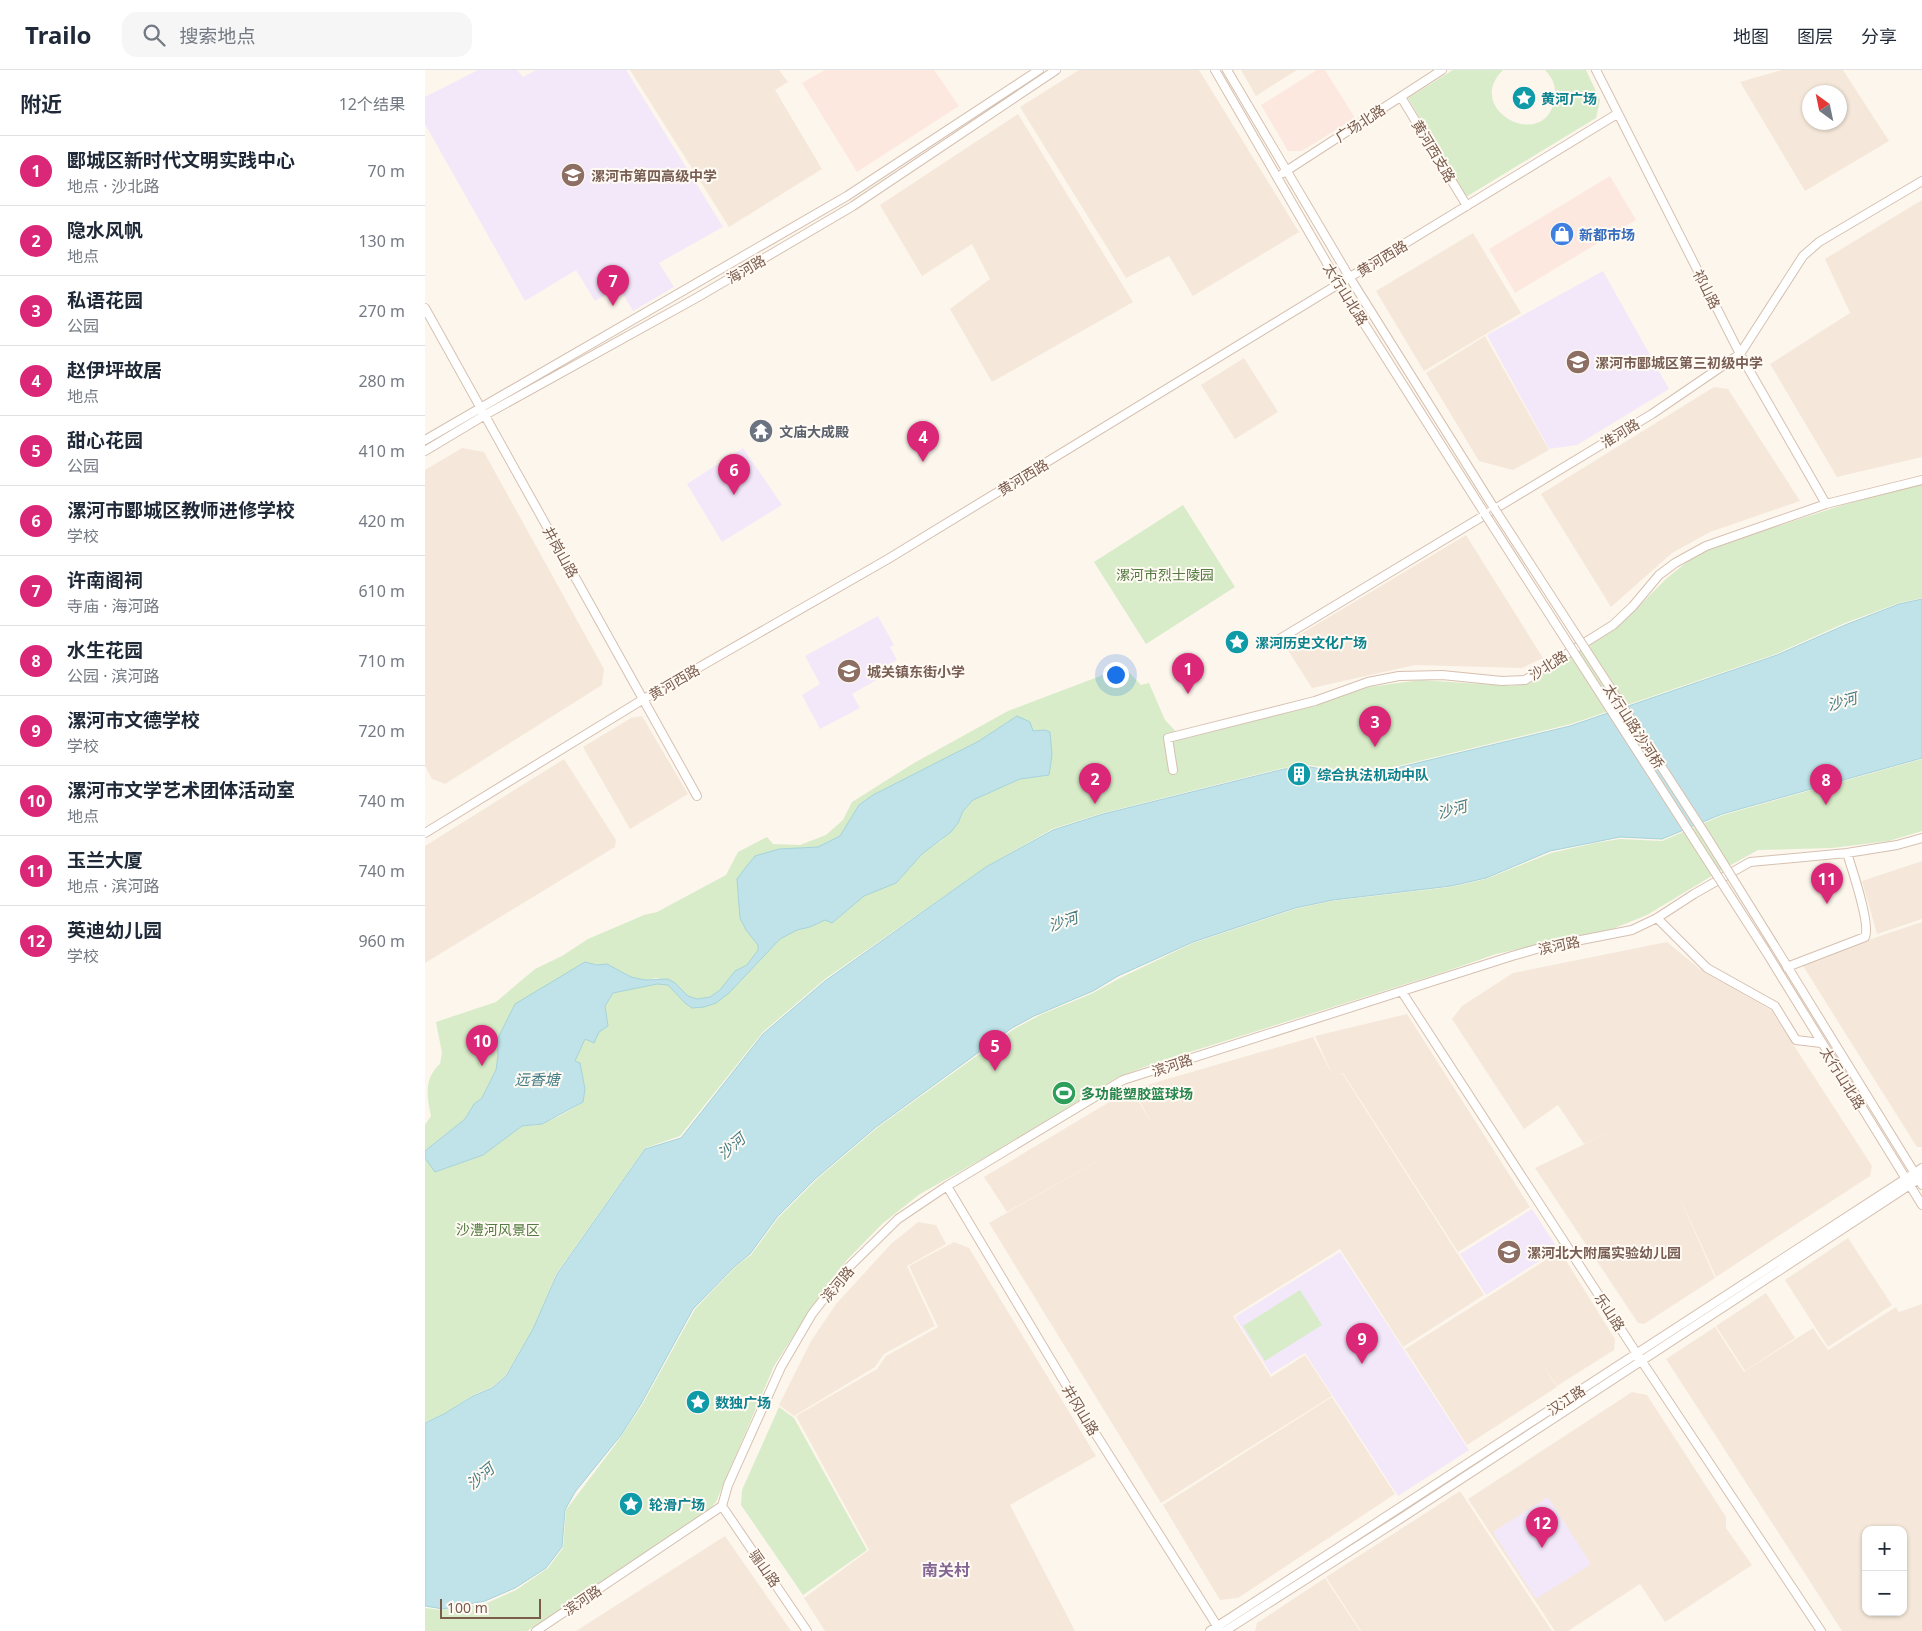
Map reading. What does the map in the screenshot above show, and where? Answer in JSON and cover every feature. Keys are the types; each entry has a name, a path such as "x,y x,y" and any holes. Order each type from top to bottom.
{"street":[{"name":"海河路","path":"425,440 847,196 1039,70"},
{"name":"海河路","path":"425,451 485,415 698,297 853,206 1056,70"},
{"name":"太行山北路","path":"1215,70 1339,284 1485,514"},
{"name":"太行山北路","path":"1227,70 1350,278 1494,508"},
{"name":"广场北路","path":"1277,177 1442,70"},
{"name":"祁山路","path":"1596,70 1740,354 1826,504"},
{"name":"黄河西支路","path":"1401,97 1467,206"},
{"name":"黄河西路","path":"425,833 642,700 888,559 1617,114"},
{"name":"淮河路","path":"1278,640 1651,414 1740,354 1803,256 1819,242 1922,182"},
{"name":"井岗山路","path":"425,308 697,796"},
{"name":"沙北路","path":"1173,770 1168,738 1315,701 1368,682 1399,676 1442,675 1502,681 1525,680 1613,625 1633,606 1659,575 1689,554 1706,546 1826,504 1922,480"},
{"name":"太行山路沙河桥","path":"1494,508 1705,834 1773,945"},
{"name":"太行山路沙河桥","path":"1485,514 1765,950"},
{"name":"滨河路","path":"536,1631 722,1506 728,1485 781,1367 812,1314 847,1269 898,1220 947,1186 1123,1080 1540,948 1632,930 1657,918 1700,890 1750,862 1847,853 1897,845 1922,838"},
{"path":"1787,967 1865,937 1867,932 1865,918 1847,853"},
{"path":"1657,918 1707,968 1775,1006 1796,1040 1821,1043"},
{"name":"太行山北路","path":"1773,945 1920,1176"},
{"name":"太行山北路","path":"1765,950 1922,1205"},
{"name":"乐山路","path":"1402,992 1821,1631"},
{"name":"汉江路","path":"1216,1630 1640,1357 1907,1181 1920,1176"},
{"name":"井冈山路","path":"947,1186 1090,1425 1216,1630"},
{"name":"汉江路","path":"1225,1631 1400,1519 1640,1357"},
{"name":"骊山路","path":"722,1506 807,1631"}],"shaded area":[{"name":"漯河市第四高级中学","path":"478,70 517,70 523,77 536,70 626,70 723,227 659,263 674,287 633,311 619,287 595,301 576,270 525,301 425,124 425,97"},
{"path":"630,70 779,70 788,82 775,90 822,169 729,227"},
{"path":"825,70 934,70 959,106 857,172 802,83"},
{"path":"1079,70 1199,70 1299,232 1193,296 1169,256 1126,278 1020,107"},
{"path":"1241,70 1297,70 1256,96"},
{"path":"1317,70 1325,70 1355,118 1302,151 1288,151 1261,105"},
{"path":"1782,70 1843,70 1889,141 1805,191 1740,82"},
{"path":"1018,114 1133,302 992,382 950,309 990,279 972,244 922,276 880,205"},
{"name":"新都市场","path":"1610,176 1636,220 1515,293 1489,249"},
{"path":"1922,200 1922,457 1837,477 1770,364 1850,313 1892,403 1825,259"},
{"path":"1473,233 1521,313 1424,371 1376,291"},
{"name":"漯河市郾城区第三初级中学","path":"1603,271 1669,389 1577,445 1549,449 1487,335"},
{"path":"1485,336 1549,450 1513,470 1479,461 1426,373"},
{"path":"1244,358 1278,412 1235,439 1201,385"},
{"path":"1714,387 1728,389 1800,501 1710,532 1672,553 1611,607 1541,494"},
{"path":"462,448 484,452 604,669 602,685 445,784 432,779 425,766 425,470"},
{"path":"743,448 782,505 722,542 687,484"},
{"path":"1466,535 1543,658 1522,668 1415,665 1312,688 1284,644"},
{"name":"城关镇东街小学","path":"878,616 894,645 890,647 897,660 884,668 887,674 852,694 860,708 820,729 802,695 820,684 805,656"},
{"path":"642,716 688,794 630,829 583,747 631,718"},
{"path":"564,759 616,840 615,847 425,963 425,846"},
{"path":"1922,861 1922,919 1877,934 1862,881"},
{"path":"1922,922 1922,1147 1917,1147 1803,966 1874,938"},
{"path":"1667,942 1701,970 1771,1010 1872,1166 1870,1176 1716,1277 1675,1187 1715,1278 1644,1324 1638,1323 1535,1168 1616,1129 1584,1144 1558,1105 1524,1129 1452,1019 1462,1006 1513,973"},
{"path":"1407,1014 1530,1207 1458,1252 1343,1073 1333,1076 1315,1036"},
{"path":"1313,1037 1333,1076 1342,1073 1484,1295 1403,1347 1340,1249 1233,1316 1271,1377 1305,1355 1332,1396 1161,1503 989,1223 1155,1128 1007,1212 984,1177 1131,1089 1152,1124 1133,1089"},
{"name":"漯河北大附属实验幼儿园","path":"1532,1209 1558,1249 1486,1295 1460,1254"},
{"path":"918,1222 936,1225 946,1244 907,1266 935,1326 884,1354 875,1367 794,1416 779,1405 811,1341 836,1304 891,1244"},
{"path":"1848,1238 1892,1305 1828,1347 1785,1280"},
{"path":"954,1242 969,1248 1096,1456 1010,1505 1075,1631 825,1631 804,1598 869,1550 796,1416 877,1369 886,1356 938,1327 909,1266"},
{"path":"1560,1251 1615,1339 1614,1350 1557,1386 1537,1356 1557,1387 1467,1445 1405,1349"},
{"path":"1340,1252 1469,1450 1398,1496 1305,1353 1271,1374 1235,1317"},
{"path":"1766,1293 1795,1338 1745,1371 1716,1326"},
{"path":"1922,1304 1922,1631 1842,1631 1666,1359 1715,1327 1744,1372 1813,1328 1828,1350 1896,1307 1899,1312"},
{"path":"1632,1392 1647,1395 1726,1517 1726,1528 1752,1565 1665,1622 1640,1584 1568,1631 1555,1631 1468,1499"},
{"path":"1332,1397 1395,1494 1238,1598 1220,1600 1163,1505"},
{"path":"1460,1491 1552,1631 1361,1631 1326,1577"},
{"path":"1548,1497 1591,1564 1536,1599 1493,1532"},
{"path":"725,1536 791,1631 576,1631"},
{"path":"1325,1578 1360,1631 1255,1631 1257,1623"}],"green space":[{"path":"1453,70 1503,70 1493,85 1492,98 1498,110 1509,119 1522,124 1535,124 1547,117 1554,102 1554,84 1545,70 1586,70 1600,100 1596,118 1466,197 1408,98"},
{"name":"沙澧河风景区","path":"1922,483 1922,598 1899,603 1845,623 1776,654 1571,724 1378,771 1354,775 1310,765 1283,768 1103,813 1052,829 986,867 825,979 763,1032 680,1136 645,1148 556,1274 533,1329 505,1376 492,1387 473,1395 444,1414 425,1422 425,1158 436,1172 483,1155 522,1126 546,1122 583,1102 585,1089 580,1064 575,1061 585,1039 608,1026 605,1006 613,993 657,984 668,985 685,1003 729,993 780,939 825,919 832,923 864,896 896,883 922,854 942,840 958,823 963,811 973,800 1020,779 1048,775 1038,731 1033,732 1017,716 979,741 873,795 859,805 840,836 818,847 779,849 746,930 758,945 759,950 747,965 735,971 720,990 710,997 697,999 688,996 675,983 656,978 645,980 631,977 607,964 597,965 585,962 497,1040 496,1070 482,1098 474,1104 465,1119 425,1151 425,1125 431,1116 428,1100 429,1080 440,1064 442,1053 436,1022 496,1002 535,969 562,956 588,939 644,915 657,912 726,875 738,852 767,837 773,844 800,845 826,835 843,820 852,802 914,763 1008,711 1124,667 1141,685 1149,683 1165,720 1182,738 1301,709 1369,687 1420,680 1511,686 1530,683 1579,651 1638,607 1667,578 1692,558 1713,547 1843,505"},
{"name":"漯河市烈士陵园","path":"1183,505 1235,587 1146,644 1094,562"},
{"path":"1922,759 1922,831 1889,841 1832,848 1758,850 1647,915 1612,929 1496,954 1158,1062 1118,1077 991,1154 920,1194 883,1223 847,1260 814,1304 774,1366 716,1502 706,1513 527,1631 425,1631 425,1608 442,1610 487,1603 516,1590 548,1568 563,1548 566,1510 615,1445 642,1405 695,1309 736,1266 751,1255 778,1218 817,1179 878,1127 1014,1029 1042,1014 1091,994 1193,943 1295,909 1332,901 1451,887 1486,879 1551,853 1595,843 1620,839 1662,841 1723,815"},
{"path":"1300,1290 1322,1325 1265,1361 1243,1326"},
{"path":"779,1407 794,1418 867,1550 803,1595 741,1505 742,1490"}],"water":[{"name":"沙河","path":"1922,599 1922,758 1722,814 1662,839 1620,837 1550,851 1486,878 1451,886 1333,900 1295,908 1193,942 1012,1028 876,1127 815,1179 777,1217 750,1254 735,1266 693,1309 641,1404 621,1435 575,1492 565,1510 562,1547 546,1568 515,1588 485,1601 443,1609 425,1606 425,1423 473,1396 492,1388 506,1376 533,1329 557,1274 645,1149 681,1138 763,1034 825,981 986,867 1053,830 1103,814 1284,769 1311,767 1353,776 1380,772 1570,726 1777,655 1899,604"},
{"name":"远香塘","path":"1017,716 1030,722 1033,731 1045,730 1050,732 1052,755 1049,775 1020,779 973,800 963,811 958,823 951,832 922,854 896,883 864,896 832,923 825,920 810,927 797,930 780,939 729,993 716,1003 692,1008 668,985 657,984 613,993 605,1006 608,1026 599,1032 594,1043 585,1039 575,1061 580,1063 585,1089 583,1102 542,1124 522,1126 483,1155 435,1172 425,1158 425,1151 465,1119 474,1104 482,1098 496,1070 497,1040 515,1004 585,962 597,965 607,964 631,977 645,980 668,979 688,996 697,999 710,997 720,990 735,971 747,965 758,950 758,945 746,930 740,918 737,879 755,856 779,849 818,847 840,836 859,805 873,795 979,741"}],"place":[{"name":"黄河广场","path":"1524,98"},
{"name":"漯河市第四高级中学","path":"573,175"},
{"name":"新都市场","path":"1562,234"},
{"name":"许南阁祠","path":"613,306"},
{"name":"漯河市郾城区第三初级中学","path":"1578,362"},
{"name":"文庙大成殿","path":"761,431"},
{"name":"赵伊坪故居","path":"923,462"},
{"name":"漯河市郾城区教师进修学校","path":"734,495"},
{"name":"漯河历史文化广场","path":"1237,642"},
{"name":"城关镇东街小学","path":"849,671"},
{"name":"郾城区新时代文明实践中心","path":"1188,694"},
{"name":"私语花园","path":"1375,747"},
{"name":"综合执法机动中队","path":"1299,774"},
{"name":"隐水风帆","path":"1095,804"},
{"name":"水生花园","path":"1826,805"},
{"name":"玉兰大厦","path":"1827,904"},
{"name":"漯河市文学艺术团体活动室","path":"482,1066"},
{"name":"甜心花园","path":"995,1071"},
{"name":"多功能塑胶篮球场","path":"1064,1093"},
{"name":"漯河北大附属实验幼儿园","path":"1509,1252"},
{"name":"漯河市文德学校","path":"1362,1364"},
{"name":"数独广场","path":"698,1402"},
{"name":"轮滑广场","path":"631,1504"},
{"name":"英迪幼儿园","path":"1542,1548"}],"district":[{"name":"南关村","path":"946,1570"}]}
